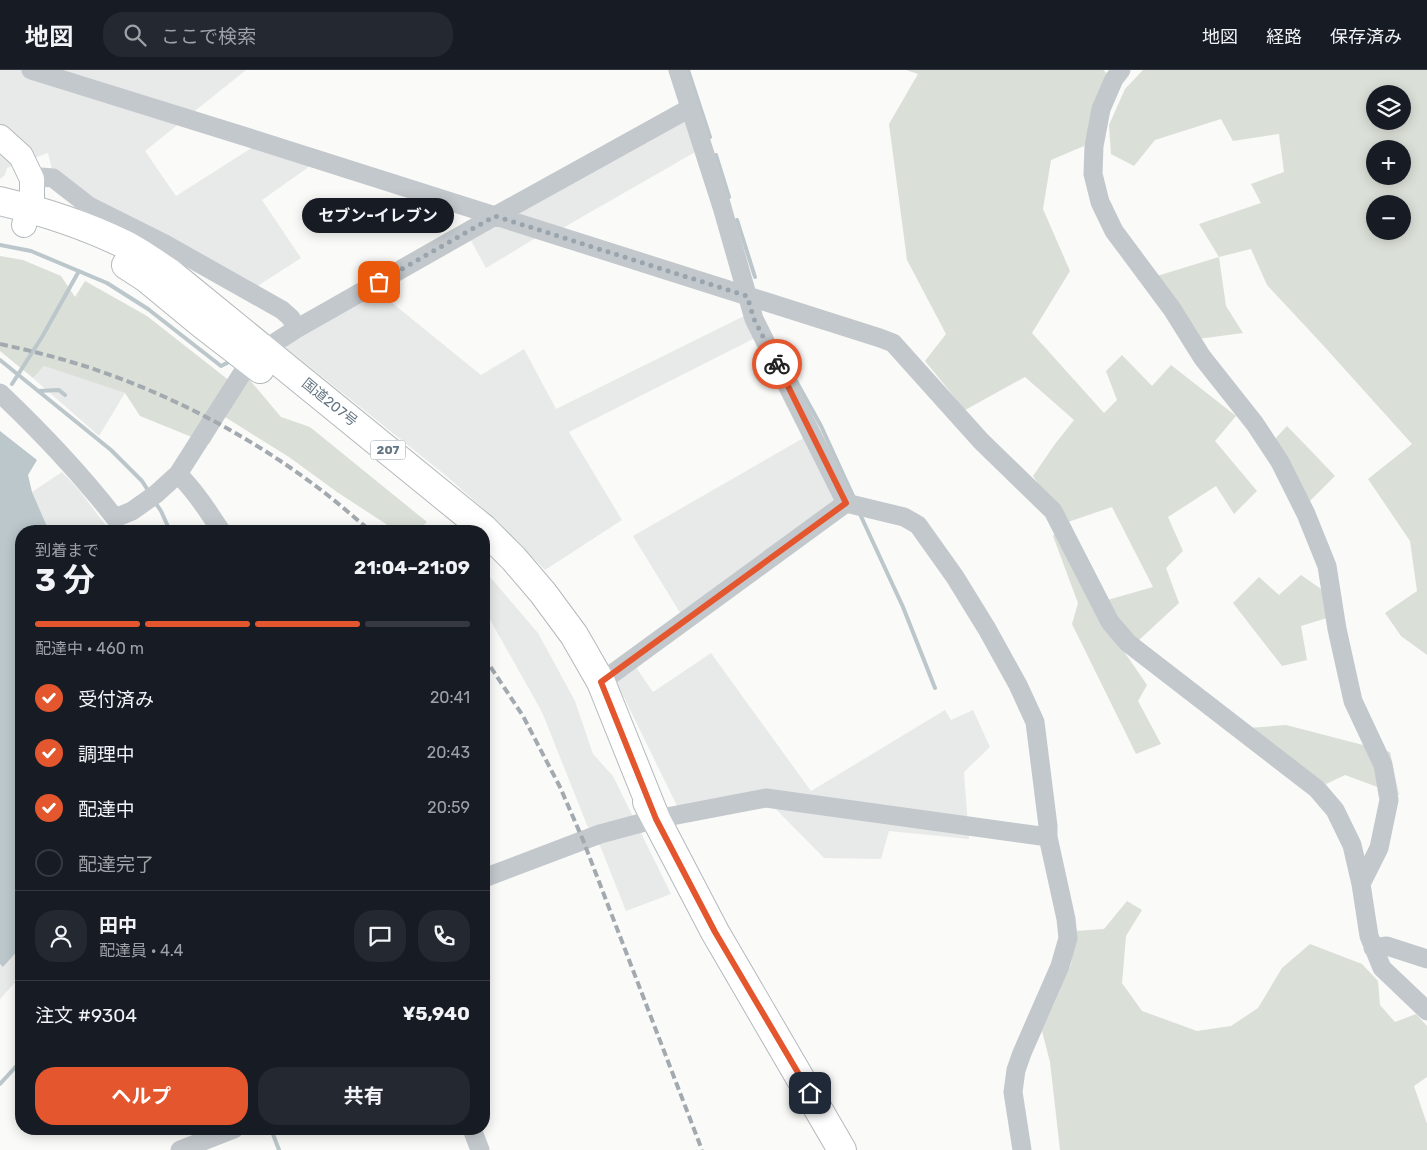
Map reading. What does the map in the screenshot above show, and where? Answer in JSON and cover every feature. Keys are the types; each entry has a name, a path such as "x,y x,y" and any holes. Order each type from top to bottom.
{"highway":[{"name":"国道207号","path":"0,201 18,218 117,260 146,278 203,325 257,355 479,525"},
{"name":"国道207号","path":"257,355 455,525"},
{"name":"国道207号","path":"490,535 514,559 543,593 574,635 601,682 656,819"},
{"name":"国道207号","path":"490,557 551,624 590,692 715,932 842,1150"}],"main road":[{"path":"0,137 21,156 32,179 32,197 18,218"}],"street":[{"path":"31,70 892,343 981,441 1053,511 1110,622 1128,643 1316,789 1334,810 1352,845 1369,936 1382,968 1427,1012"},
{"path":"678,70 722,208 754,319 846,503"},
{"path":"1121,70 1114,79 1102,109 1094,146 1094,174 1100,202 1114,231 1172,309 1202,357 1255,424 1280,462 1306,514 1327,566 1337,629 1353,701 1383,765 1389,800 1379,848 1360,884"},
{"path":"0,393 35,426 89,484 115,518 132,511 152,497 178,474 257,355 296,329 690,108"},
{"path":"32,179 40,177 53,178 89,206 165,244 282,310 291,318 296,329"},
{"path":"178,474 217,525"},
{"path":"601,682 846,503 904,517 918,526 955,577 982,622 1018,685 1035,722 1048,838 1066,919 1068,938 1060,966 1016,1070 1014,1092 1022,1150"},
{"path":"490,876 600,834 656,819 766,798 1048,838"},
{"path":"1373,948 1387,946 1427,959"},
{"path":"180,1150 219,1135"},
{"path":"474,1135 480,1150"}],"shaded area":[{"path":"0,70 246,70 145,151 176,196 253,147 310,166 262,200 301,258 256,287 57,190 48,153 7,168 5,175 0,179"},
{"path":"906,70 1104,70 1106,73 1084,146 1051,160 1043,209 1070,271 1032,333 1104,413 1117,400 1106,371 1122,355 1152,386 1171,365 1236,416 1215,441 1257,491 1234,514 1216,486 1168,517 1183,551 1166,568 1179,603 1125,653 1147,685 1138,701 1161,744 1136,754 1072,624 1078,603 1053,536 1064,523 1033,476 1074,420 1025,377 965,410 925,361 946,334 907,260 889,124 918,74","holes":["1112,507 1153,587 1104,601 1065,523"]},
{"path":"1143,70 1427,70 1427,655 1401,636 1385,613 1417,591 1410,541 1368,479 1412,444 1267,285 1251,249 1219,257 1199,224 1261,203 1251,184 1284,172 1279,134 1233,141 1221,119 1155,140 1134,166 1111,154 1109,125 1125,89"},
{"path":"686,117 697,151 561,229 534,239 486,268 469,237"},
{"path":"0,256 23,260 61,276 75,297 85,281 147,316 240,389 248,378 281,417 310,427 427,522 424,525 387,525 289,457 225,417 209,444 140,416 125,393 44,366 33,378 0,351"},
{"path":"1219,257 1226,306 1243,333 1198,339 1157,276"},
{"path":"375,289 481,375 524,349 556,409 744,316 755,338 569,432 622,520 545,570 494,518 444,474 280,343"},
{"path":"44,366 125,393 99,436 33,378"},
{"path":"1287,426 1335,476 1306,505 1273,441"},
{"path":"0,431 37,460 28,475 32,492 46,525 15,525 15,954 3,967 0,964"},
{"path":"807,436 840,503 682,616 633,536"},
{"path":"62,472 79,490 105,525 46,525 32,492"},
{"path":"1301,575 1324,591 1330,617 1301,626 1307,660 1282,666 1233,603 1259,577 1279,595"},
{"path":"490,577 538,633 575,701 593,754 613,776 671,894 626,911 601,848 587,825 542,712 490,620"},
{"path":"711,653 811,791 945,710 951,720 973,710 990,747 964,772 969,839 889,831 881,859 824,858 761,794 679,810 615,679 635,666 653,692"},
{"path":"1286,725 1390,752 1399,795 1345,775 1326,784 1249,728"},
{"path":"1127,901 1142,910 1126,936 1122,983 1142,1011 1197,1031 1231,1026 1258,1008 1282,968 1310,944 1362,964 1378,981 1380,1005 1395,1022 1416,1014 1427,1026 1427,1077 1414,1086 1427,1124 1427,1150 1060,1150 1050,1062 1042,1031 1071,964 1075,931 1104,929"},
{"path":"15,954 15,983 0,999 0,964 3,967"}],"waterway":[{"path":"688,70 710,137"},
{"path":"716,155 729,197"},
{"path":"737,220 755,277"},
{"path":"0,245 31,251 107,283 148,309 221,366 229,362"},
{"path":"12,384 42,337 79,271"},
{"path":"0,360 111,450 142,481 149,492"},
{"path":"790,370 821,426 854,498"},
{"path":"38,391 59,390 65,395"},
{"path":"155,502 167,525"},
{"path":"859,512 903,607 935,688"},
{"path":"0,1084 15,1068"},
{"path":"273,1135 279,1150"}],"railway":[{"path":"0,344 62,359 109,374 205,416 282,462 330,497 364,525"},
{"path":"490,666 523,716 560,787 583,840 702,1150"}],"way so far":[{"path":"379,282 495,216 747,296 754,319 777,364"}],"place":[{"name":"セブン-イレブン","path":"379,282"}],"route":[{"path":"777,364 846,503 601,682 656,819 715,932 810,1093"}]}
